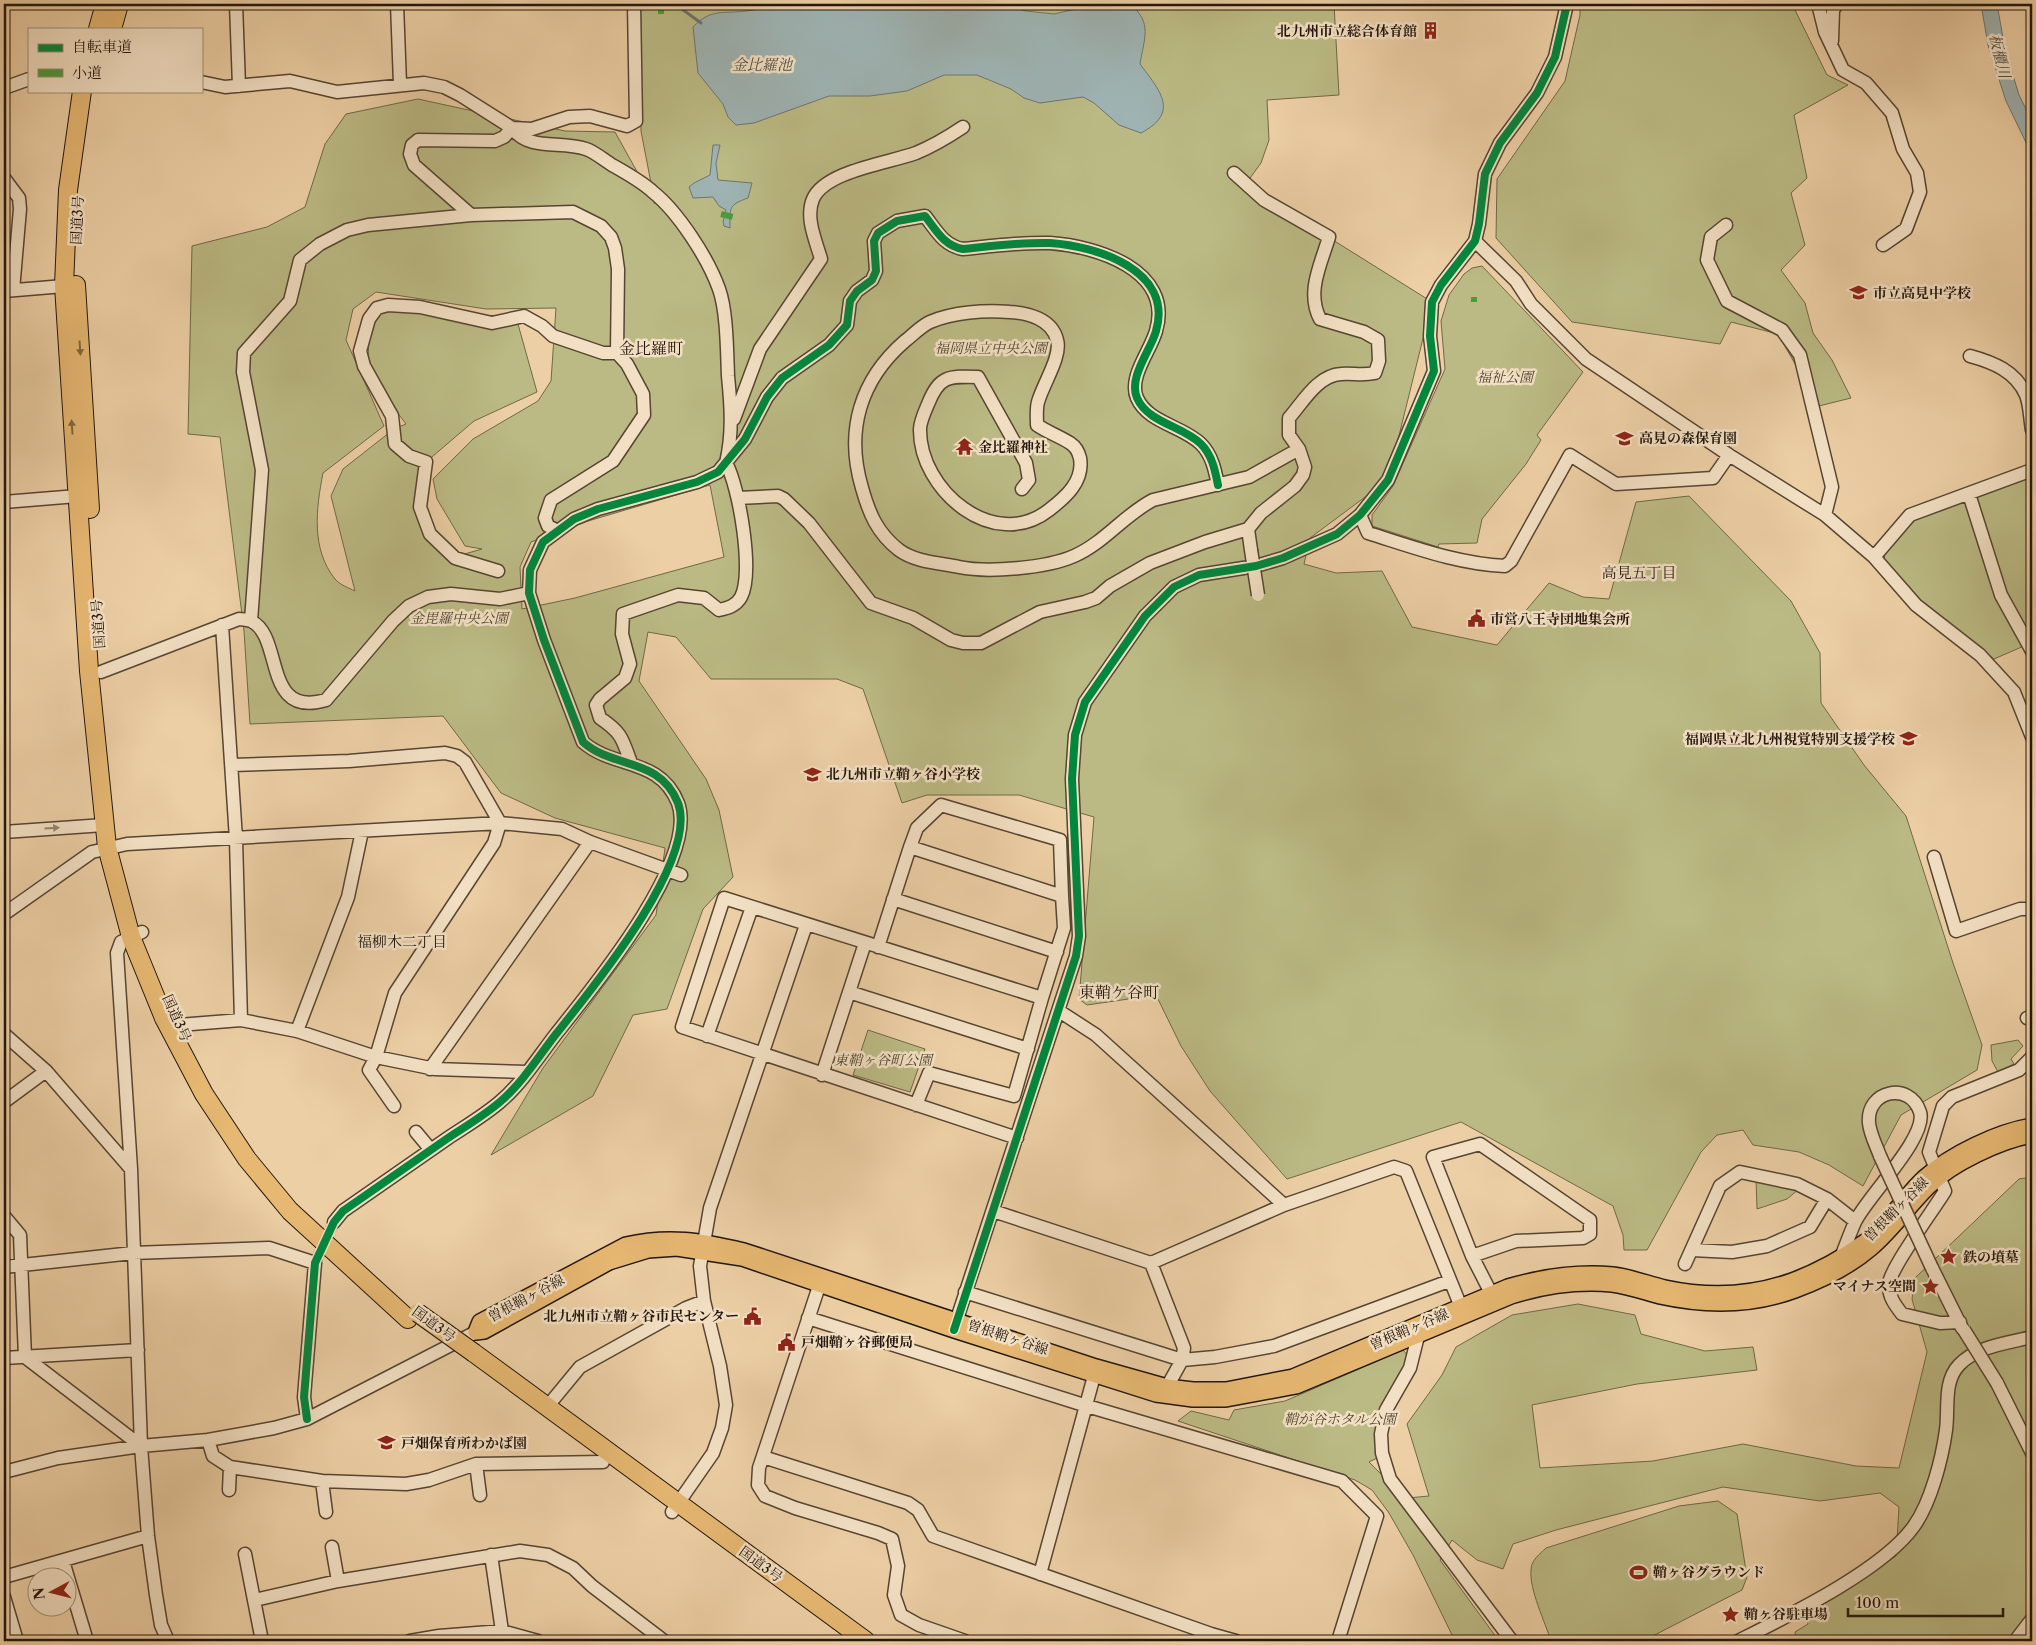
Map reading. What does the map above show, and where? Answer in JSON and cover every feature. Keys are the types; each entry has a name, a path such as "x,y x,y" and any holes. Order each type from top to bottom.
{"highway":[{"path":"98,28 105,4"},
{"path":"112,28 119,4"},
{"name":"国道3号","path":"82,92 68,190 64,286 89,671 104,825 164,1018 204,1094 247,1159 290,1211 413,1316 468,1356 603,1462 675,1508 866,1641"},
{"name":"国道3号","path":"95,92 83,146 75,236 76,285 112,846"},
{"name":"国道3号","path":"137,935 179,1025 213,1089 258,1154 296,1203 413,1316"},
{"name":"国道3号","path":"468,1356 547,1406 675,1508 849,1641"}],"main road":[{"name":"曽根鞘ヶ谷線","path":"476,1332 484,1331 609,1262 648,1250 703,1246 820,1281 955,1326 1094,1376 1156,1394 1193,1399 1226,1399 1296,1386 1511,1296 1555,1286 1613,1284 1676,1299 1714,1303 1772,1297 1821,1279 1846,1266 1885,1235 1939,1173 1975,1145 2006,1133 2032,1126"},
{"name":"曽根鞘ヶ谷線","path":"955,1326 1166,1387 1193,1390 1226,1390 1293,1377 1461,1307 1532,1280 1586,1275 1614,1276 1690,1292 1714,1294 1740,1293 1770,1288 1818,1271 1865,1241 1924,1178 2008,1141 2032,1135"}],"street":[{"path":"236,4 239,86"},
{"path":"397,4 400,84"},
{"path":"512,128 532,129 569,117 590,116 627,126 636,121 634,4"},
{"path":"955,1326 1060,1011 1076,956 1079,936 1072,779 1074,735 1085,702 1145,616 1174,587 1199,575 1256,566 1283,558 1337,534 1360,515 1388,480 1434,371 1430,336 1432,302 1444,281 1475,240 1479,224 1485,174 1500,143 1537,93 1555,57 1567,4"},
{"path":"1818,4 1825,32 1843,70 1866,83 1892,113 1903,149 1917,173 1920,192 1906,229 1883,246"},
{"path":"1833,46 1831,26 1833,10 1837,4"},
{"path":"4,88 28,79"},
{"path":"202,82 225,87 290,81 337,92 400,84 424,84 444,87 512,128 520,138 539,144 587,150 654,192 672,210 698,249 720,290 732,424 731,442 726,463 734,478 738,498 746,556 746,578 741,597 732,607 719,610 704,598 678,595 623,614 622,634 630,664 625,678 600,699 596,705 600,718 616,729 622,737 631,763"},
{"path":"732,424 760,349 821,259 809,215 813,198 824,186 841,176 915,153 943,140 963,127"},
{"path":"471,215 414,164 410,154 412,144 418,140 495,141 504,137 512,128"},
{"path":"738,498 778,496 784,499 809,524 870,603 912,618 951,640 963,643 981,643 1040,612 1085,602 1150,563 1205,542 1248,529 1260,513 1295,486 1303,475 1305,467 1299,449 1289,434 1289,418 1318,383 1330,375 1359,376 1375,373 1379,361 1378,340 1364,332 1320,319 1314,306 1314,289 1329,237 1264,200 1234,173"},
{"path":"4,178 19,198 20,209 8,291 64,286"},
{"path":"251,621 262,470 243,372 244,353 290,301 300,260 320,244 347,230 368,225 471,215 573,212 601,226 613,242 618,268 617,353 627,364 643,394 644,415 613,461 551,500 545,518 548,526 558,531"},
{"path":"334,1222 343,1211 502,1100 527,1072 626,945 666,871 681,832 679,805 671,789 658,775 590,748 583,742 544,640 529,593 530,570 543,542 574,519 598,509 697,482 718,472 745,440 767,397 782,378 829,345 847,325 850,301 857,291 872,280 876,271 874,241 878,233 897,222 925,216 944,241 953,248 963,250 1025,243 1080,248 1128,264 1146,279 1155,294 1158,313 1157,330 1135,382 1137,398 1149,413 1201,443 1213,461 1218,485"},
{"path":"1726,225 1711,238 1707,260 1727,301 1782,330 1800,355 1832,487 1826,515"},
{"path":"1475,240 1516,281 1531,304 1586,358 1729,455 1826,515 1874,557 1916,605 1980,655 2014,692 2032,736"},
{"path":"498,571 454,558 430,534 420,506 426,462 409,456 394,444 392,416 364,366 360,351 368,319 377,308 388,305 420,307 492,324 524,316 542,326 553,336 603,353 617,353"},
{"path":"1022,489 1029,480 1026,464 978,377 944,380 936,385 920,428 924,462 945,492 976,518 986,522 1005,525 1025,522 1047,511 1066,495 1080,477 1081,466 1078,450 1071,443 1036,425 1037,404 1059,349 1057,337 1047,324 1029,313 999,311 960,314 929,323 895,350 870,381 863,394 854,431 858,475 869,514 882,535 901,551 922,560 979,570 1024,567 1073,557 1092,547 1143,505 1153,500 1249,477 1299,449"},
{"path":"1970,356 2002,367 2012,376 2026,395 2032,430"},
{"path":"1360,515 1368,533 1440,555 1485,565 1505,566 1510,561 1570,455 1616,484 1713,478 1729,455"},
{"path":"1874,557 1910,514 2032,470"},
{"path":"1969,494 2001,595 2032,651"},
{"path":"4,502 77,496"},
{"path":"1248,529 1258,595"},
{"path":"101,672 239,619 251,621 261,630 287,695 302,704 312,704 326,700 393,621 410,606 428,597 451,594 500,599 529,593"},
{"path":"222,625 236,838 241,1020"},
{"path":"232,765 349,761 445,753 457,756 465,762 500,823 494,843 395,993 376,1057 369,1070 394,1106"},
{"path":"878,947 917,828 941,805 1060,840 1064,928 1014,1096 929,1073 916,1105"},
{"path":"4,914 92,852 112,846 236,838 500,823 562,829 590,842 681,875"},
{"path":"4,832 104,825"},
{"path":"297,1030 348,897 362,831"},
{"path":"430,1068 590,842"},
{"path":"910,846 1062,896"},
{"path":"1934,857 1956,931 2020,909 2032,908"},
{"path":"1017,1138 822,1075 682,1026 724,898 1042,998"},
{"path":"893,899 1057,952"},
{"path":"707,1036 752,907"},
{"path":"675,1508 713,1453 722,1428 726,1405 720,1366 704,1301 700,1266 710,1208 806,925"},
{"path":"137,935 121,942 116,953 131,1169 141,1446 148,1536 161,1624 168,1641"},
{"path":"822,1075 865,943"},
{"path":"849,992 1028,1049"},
{"path":"1060,1011 1096,1035 1284,1205"},
{"path":"179,1025 241,1020 297,1030 376,1057 430,1068 527,1072"},
{"path":"4,1034 46,1071 131,1169"},
{"path":"1962,1326 1902,1314 1892,1300 1889,1283 1901,1259 1945,1191 1930,1152 1943,1106 1952,1097 2019,1070 2032,1057"},
{"path":"4,1102 46,1071"},
{"path":"1841,1257 1855,1221 1915,1135 1921,1116 1917,1104 1911,1097 1901,1093 1884,1095 1873,1104 1869,1122 1880,1156 1932,1268 1962,1326 1998,1383 2032,1452"},
{"path":"416,1132 431,1150"},
{"path":"1472,1256 1516,1240 1583,1238 1590,1234 1590,1220 1480,1144 1433,1157 1472,1256 1492,1295"},
{"path":"993,1211 1151,1262 1284,1205 1394,1167 1406,1171 1461,1307"},
{"path":"1685,1264 1720,1186 1740,1172 1796,1184 1828,1199 1855,1221"},
{"path":"1692,1250 1732,1252 1767,1246 1810,1227 1828,1199"},
{"path":"4,1216 20,1235 24,1357"},
{"path":"4,1267 133,1254 269,1248 315,1263 304,1397 307,1419"},
{"path":"1151,1262 1184,1348 1182,1360 1166,1387"},
{"path":"820,1281 763,1457 758,1484 765,1496 794,1508 892,1539 898,1566 894,1594 901,1615 919,1625 964,1641"},
{"path":"965,1292 1182,1360 1215,1357 1274,1346 1449,1281"},
{"path":"547,1406 580,1367 686,1308 704,1301"},
{"path":"808,1318 1087,1406 1342,1482 1377,1516 1338,1641"},
{"path":"4,1472 58,1458 141,1446 208,1440 274,1428 307,1419 476,1332"},
{"path":"1418,1336 1410,1368 1386,1410 1382,1434 1382,1453 1390,1479 1512,1641"},
{"path":"1738,1641 1841,1585 1899,1544 1926,1508 1946,1431 1949,1378 1960,1364 1978,1352 2032,1338"},
{"path":"4,1358 138,1350"},
{"path":"24,1357 141,1446"},
{"path":"1040,1574 1094,1376"},
{"path":"208,1440 213,1456 230,1467 322,1481 406,1484 429,1480 476,1464 603,1462"},
{"path":"763,1457 908,1503 918,1510 933,1536 1210,1638 1236,1641"},
{"path":"476,1464 480,1495"},
{"path":"229,1490 230,1467"},
{"path":"322,1481 326,1512"},
{"path":"4,1577 148,1536"},
{"path":"332,1546 338,1581"},
{"path":"255,1600 338,1581 520,1551 548,1555 573,1568 592,1586 664,1641"},
{"path":"245,1554 262,1641"},
{"path":"491,1555 502,1631"},
{"path":"63,1561 87,1641"},
{"path":"4,1597 17,1641"},
{"path":"2015,1641 2032,1619"},
{"path":"410,1641 439,1636 502,1631 538,1641"}],"green space":[{"path":"638,4 1334,4 1339,95 1267,100 1269,140 1261,163 1245,185 1432,302 1388,480 1310,538 1304,564 1336,573 1382,571 1412,627 1497,645 1549,583 1583,597 1609,599 1636,502 1689,496 1791,601 1820,653 1821,703 1864,765 1906,816 1953,963 1982,1045 1977,1070 1901,1115 1863,1186 1829,1165 1799,1152 1753,1145 1743,1130 1717,1135 1701,1152 1647,1250 1624,1250 1623,1235 1613,1206 1461,1122 1287,1179 1210,1091 1181,1046 1156,995 1087,1005 1079,999 1094,817 1019,795 927,795 902,803 863,689 837,679 711,679 676,637 648,632 639,681 706,779 719,810 733,877 703,909 667,1009 633,1015 593,1096 491,1155 543,1068 656,915 665,848 555,818 501,793 443,716 250,724 244,631 220,437 188,434 192,246 267,227 305,207 325,144 346,114 418,99 565,131 615,132 655,204 641,131","holes":["376,292 486,309 556,308 551,381 538,401 473,439 433,479 437,499 465,546 482,549 454,557 430,534 420,506 426,462 474,421 537,392 516,317 464,317 388,305 369,319 368,374 406,424 394,429 343,469 331,496 355,591 337,581 327,567 319,542 317,514 323,473 384,426 346,340 353,309","710,485 724,557 575,598 522,609 520,567 531,542 588,521"]},
{"path":"1580,4 1792,4 1827,75 1848,85 1794,115 1807,178 1791,193 1805,245 1781,270 1805,303 1813,333 1832,360 1851,398 1819,406 1778,334 1731,322 1720,344 1572,322 1496,238 1497,179 1565,81 1580,15"},
{"name":"福祉公園","path":"1482,266 1583,372 1537,435 1541,440 1526,464 1482,519 1477,543 1439,544 1438,547 1372,526 1372,515 1393,486 1445,369 1441,321 1449,295 1464,274 1472,268"},
{"path":"2032,476 2032,658 2024,646 1994,659 1927,608 1888,568 1884,560 1885,553 1915,517"},
{"name":"東鞘ヶ谷町公園","path":"868,1030 925,1049 910,1092 853,1075"},
{"path":"2018,1040 2023,1046 2011,1059 2014,1064 1998,1072 1992,1061 1991,1045"},
{"name":"鞘が谷ホタル公園","path":"2032,1177 2032,1641 1796,1641 1795,1632 1808,1624 1806,1616 1896,1556 1899,1507 1880,1493 1820,1501 1723,1487 1556,1530 1513,1544 1503,1569 1477,1560 1452,1540 1440,1560 1499,1641 1455,1641 1413,1555 1389,1513 1372,1490 1355,1480 1178,1421 1191,1411 1229,1420 1234,1410 1285,1401 1403,1350 1409,1357 1407,1365 1398,1377 1379,1457 1369,1462 1383,1476 1397,1499 1429,1496 1407,1424 1442,1375 1456,1347 1512,1315 1578,1304 1635,1315 1641,1334 1705,1351 1753,1347 1757,1370 1637,1384 1532,1405 1540,1468 1653,1461 1743,1444 1856,1466 1899,1468 1927,1352 1912,1299 1915,1278 2019,1179"},
{"path":"1756,1180 1799,1189 1787,1199 1757,1209"},
{"name":"鞘ヶ谷グラウンド","path":"1718,1501 1737,1514 1747,1577 1742,1590 1643,1641 1551,1641 1535,1596 1531,1578 1532,1563 1546,1548 1679,1506"}],"water":[{"name":"金比羅池","path":"781,4 996,4 1026,11 1054,14 1098,4 1130,4 1142,18 1144,24 1145,39 1140,64 1159,92 1163,100 1163,109 1160,117 1153,125 1141,133 1119,125 1094,103 1083,97 1040,103 1024,98 1011,89 977,75 944,75 907,91 870,96 829,96 754,123 736,125 728,117 723,104 698,73 693,27 712,14 738,12"},
{"name":"板櫃川","path":"1981,4 1997,4 2005,49 2019,95 2032,121 2032,155 2006,101 1988,45"},
{"path":"713,145 720,145 716,163 718,180 752,183 748,198 734,205 730,212 730,228 724,226 723,222 726,210 719,206 713,197 693,198 689,187 710,175"}],"waterway":[{"path":"675,4 701,23"}],"tunnel":[{"path":"315,1263 334,1222"}],"marked path":[{"path":"661,4 661,14"},
{"path":"721,214 733,217"},
{"path":"1474,297 1474,302"}],"cycle path":[{"path":"954,1330 1076,956 1079,936 1072,779 1075,735 1085,702 1145,616 1174,587 1199,575 1256,566 1283,558 1337,534 1360,515 1388,480 1434,371 1430,336 1432,302 1441,285 1475,241 1485,174 1500,143 1537,93 1555,57 1567,4"},
{"path":"307,1419 304,1397 315,1263 334,1222 343,1211 488,1111 516,1086 616,957 658,890 673,857 680,827 678,803 670,788 660,778 648,771 608,756 583,742 544,640 529,593 530,570 543,542 574,519 598,509 697,482 718,472 745,439 767,397 782,378 829,345 847,325 850,301 857,291 872,280 876,271 874,241 878,233 897,221 925,216 941,237 951,245 963,249 1039,243 1068,245 1108,256 1127,265 1142,277 1154,292 1158,310 1156,331 1135,381 1137,398 1142,406 1157,419 1194,438 1205,448 1214,468 1218,485"}],"place":[{"name":"北九州市立総合体育館","path":"1431,31"},
{"name":"市立高見中学校","path":"1859,293"},
{"name":"高見の森保育園","path":"1625,438"},
{"name":"金比羅神社","path":"964,447"},
{"name":"市営八王寺団地集会所","path":"1476,619"},
{"name":"福岡県立北九州視覚特別支援学校","path":"1909,739"},
{"name":"北九州市立鞘ヶ谷小学校","path":"812,774"},
{"name":"鉄の墳墓","path":"1949,1257"},
{"name":"マイナス空間","path":"1930,1286"},
{"name":"北九州市立鞘ヶ谷市民センター","path":"753,1316"},
{"name":"戸畑鞘ヶ谷郵便局","path":"787,1342"},
{"name":"戸畑保育所わかば園","path":"387,1443"},
{"name":"鞘ヶ谷グラウンド","path":"1639,1572"},
{"name":"鞘ヶ谷駐車場","path":"1730,1614"}],"district":[{"name":"金比羅町","path":"651,348"},
{"name":"高見五丁目","path":"1639,572"},
{"name":"福柳木二丁目","path":"402,941"},
{"name":"東鞘ケ谷町","path":"1119,992"}],"park label":[{"name":"福岡県立中央公園","path":"991,348"},
{"name":"金毘羅中央公園","path":"459,618"}]}
